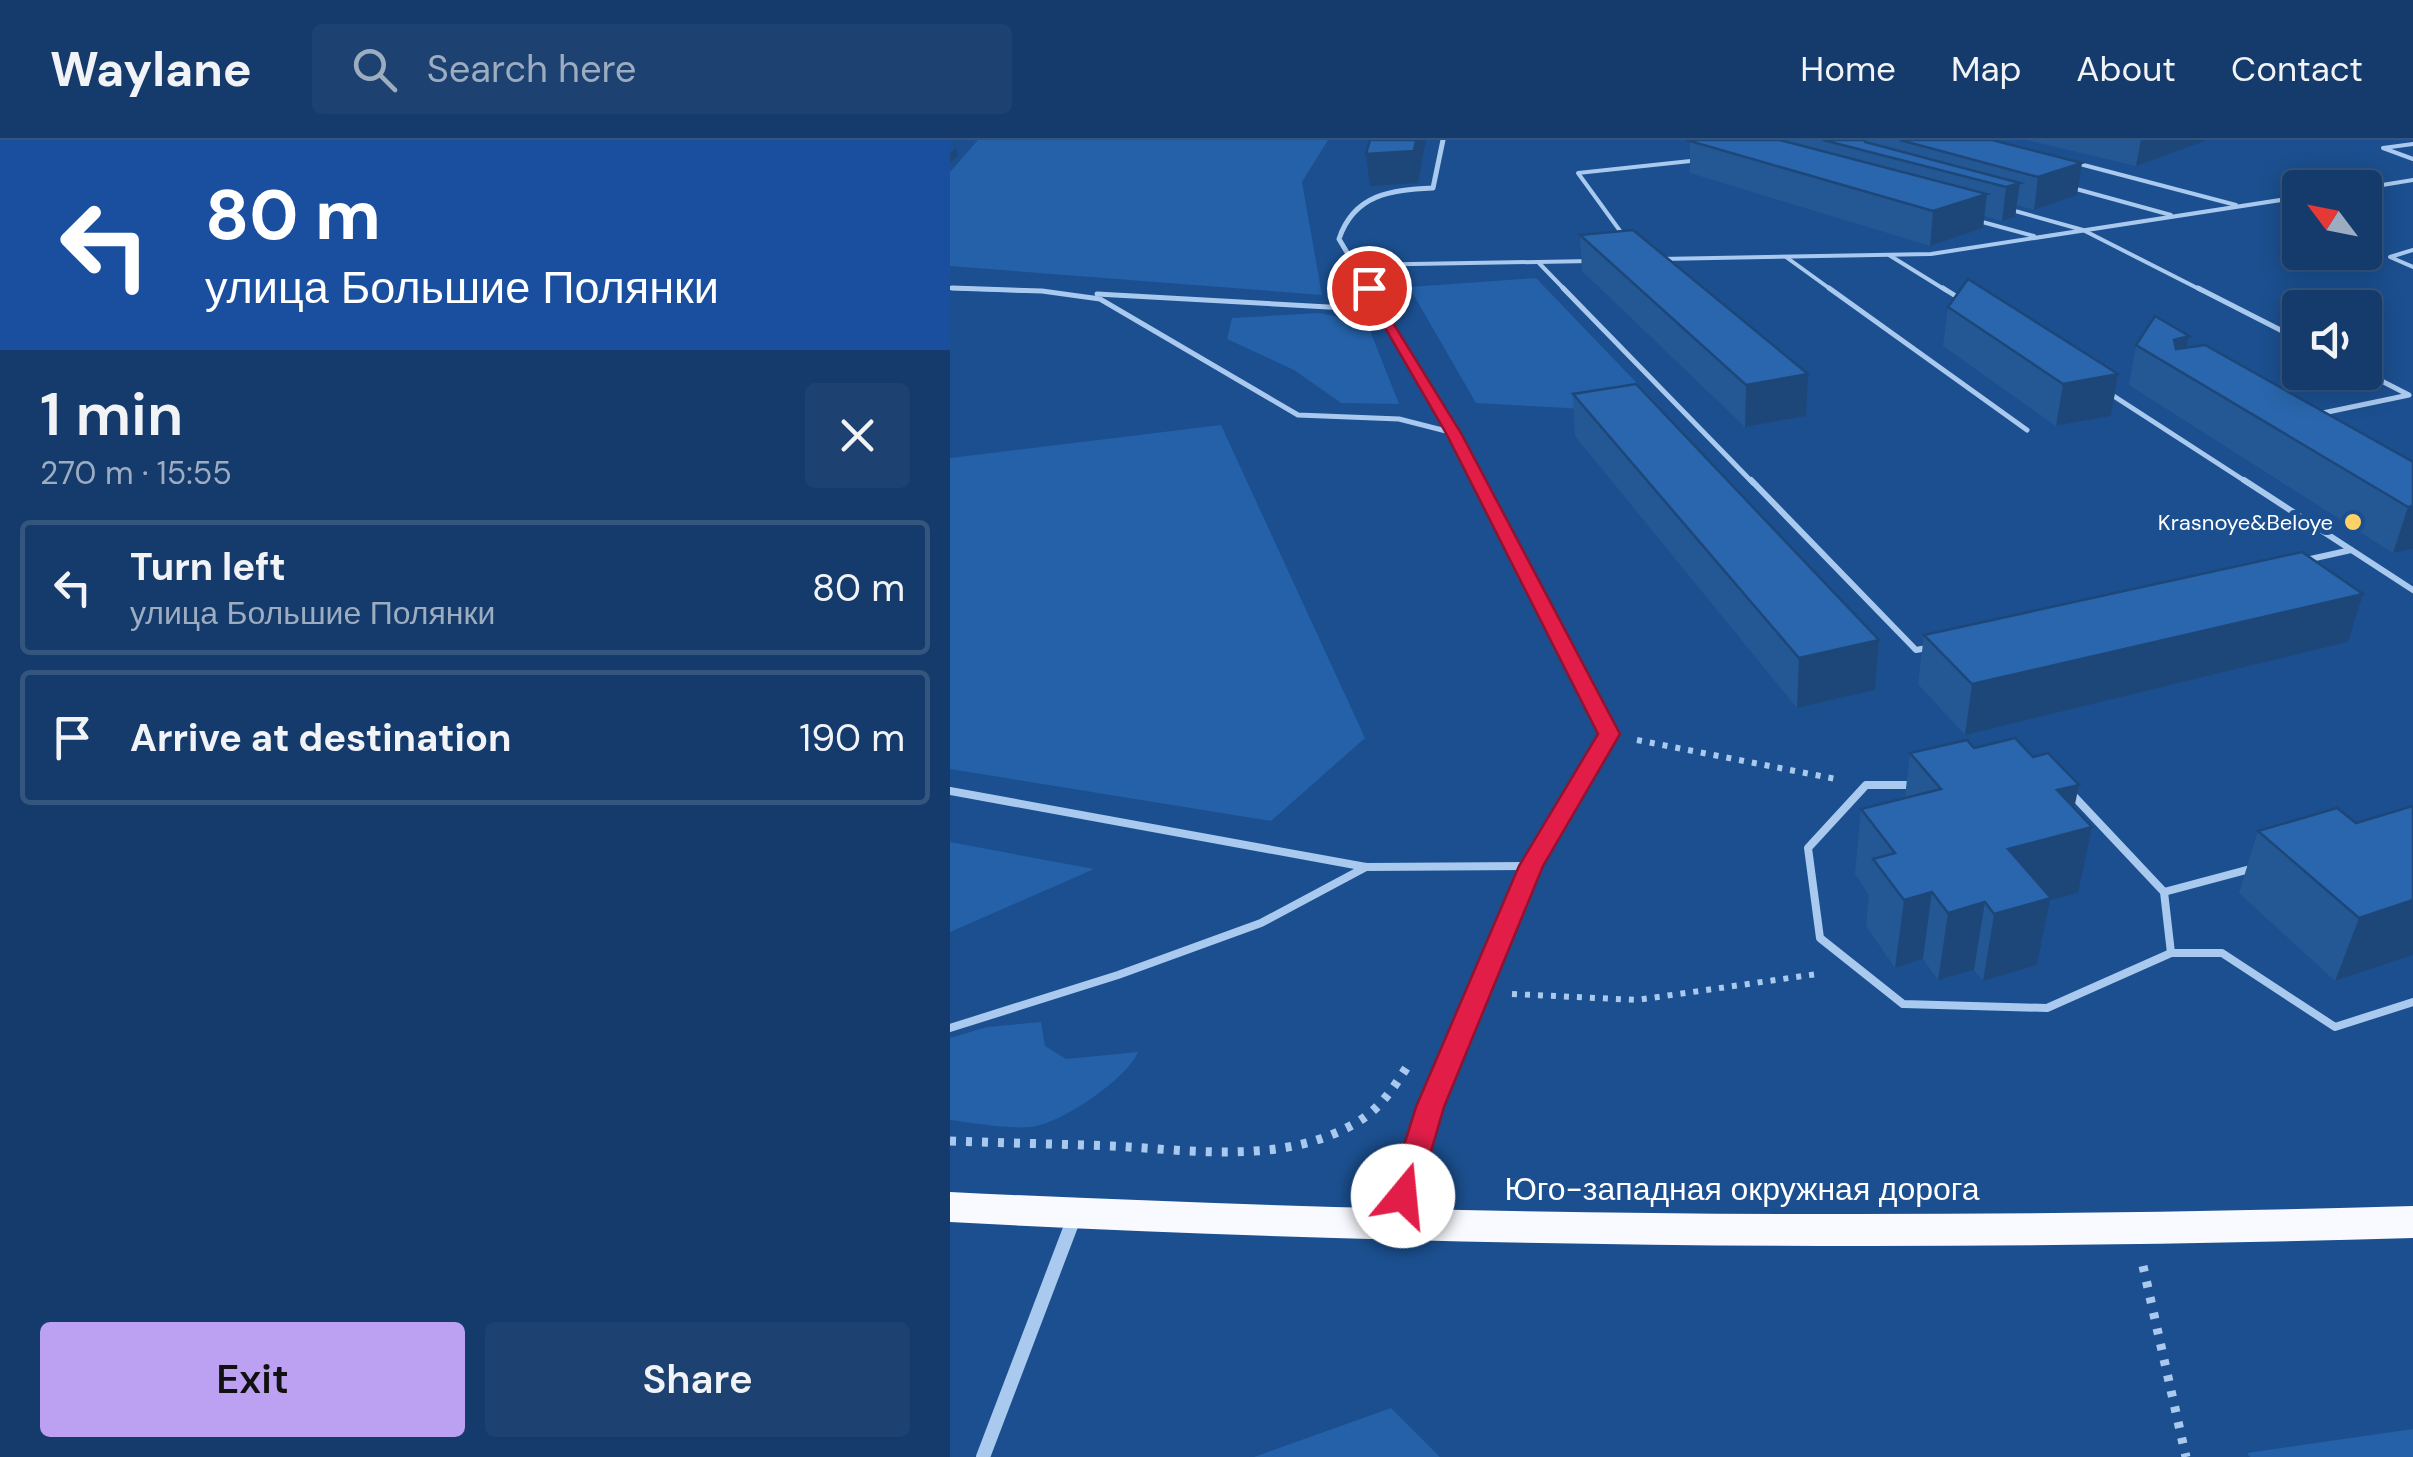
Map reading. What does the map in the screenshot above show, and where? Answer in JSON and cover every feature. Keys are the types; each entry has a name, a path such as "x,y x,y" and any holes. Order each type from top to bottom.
{"highway":[{"name":"Юго-западная окружная дорога","path":"950,1206 1394,1226 2136,1231 2413,1222"}],"street":[{"path":"1394,1226 1430,1107 1531,866 1609,734 1454,433 1339,239 1342,222 1354,206 1382,192 1434,188 1443,140"},
{"path":"983,1457 1076,1213"}],"lane":[{"path":"2413,144 2383,148 2413,158"},
{"path":"1623,236 1578,174 1704,159"},
{"path":"2068,161 2241,206"},
{"path":"2382,185 2413,180"},
{"path":"2064,186 2175,216"},
{"path":"1653,259 1931,254 2282,200"},
{"path":"1992,204 2083,230 2282,331"},
{"path":"1964,216 2038,237"},
{"path":"2413,250 2390,257 2413,267"},
{"path":"1889,255 1970,306"},
{"path":"1786,257 2027,430"},
{"path":"1356,266 1596,260"},
{"path":"1538,262 1916,650 1934,646"},
{"path":"950,288 1382,310"},
{"path":"1042,291 1100,299 1298,415 1399,419 1454,433"},
{"path":"2309,416 2409,395 2382,381"},
{"path":"2100,387 2413,590"},
{"path":"2294,563 2351,550"},
{"path":"2061,782 2164,892 2171,953"},
{"path":"1925,784 1866,785 1808,848 1820,938 1903,1004 2047,1008 2171,953 2222,953 2335,1027 2413,1002"},
{"path":"950,791 1366,867 1531,866"},
{"path":"2164,892 2267,865"},
{"path":"950,1028 1118,975 1261,922 1366,867"}],"path":[{"path":"1609,734 1866,785"},
{"path":"1517,994 1638,1000 1805,978 1850,962"},
{"path":"950,1142 1232,1154 1287,1150 1357,1120 1383,1098 1413,1053"},
{"path":"2136,1231 2186,1457"}],"shaded area":[{"path":"978,140 1328,140 1302,182 1322,295 950,266 950,172"},
{"path":"1536,278 1655,402 1640,412 1476,403 1409,287"},
{"path":"1320,313 1367,323 1399,404 1341,403 1294,370 1227,339 1232,318"},
{"path":"1221,425 1365,738 1271,821 950,769 950,458"},
{"path":"950,842 1094,869 950,932"},
{"path":"1041,1022 1045,1046 1066,1059 1138,1052 1106,1088 1074,1110 1042,1124 1010,1127 950,1120 950,1038 987,1027"},
{"path":"1391,1408 1440,1457 1254,1457"},
{"path":"2413,1429 2413,1457 2250,1457 2247,1453"}],"building":[{"path":"1370,140 1416,140 1414,151 1366,154"},
{"path":"1780,140 1987,194 1933,211 1690,141"},
{"path":"1823,140 1864,140 2020,183 2006,187"},
{"path":"1900,140 1992,140 2082,163 2038,177"},
{"path":"1633,230 1808,374 1746,385 1580,235"},
{"path":"1968,279 2118,374 2063,384 1948,307"},
{"path":"2155,316 2189,336 2174,340 2176,349 2205,345 2413,462 2413,506 2408,507 2136,345"},
{"path":"1636,384 1879,640 1799,658 1573,394"},
{"path":"2302,552 2363,594 1972,684 1924,635"},
{"path":"2015,738 2033,757 2048,753 2079,785 2057,790 2092,827 2008,849 2051,898 1994,914 1985,902 1948,913 1932,892 1904,900 1873,859 1895,853 1861,809 1941,789 1910,753 1967,740 1974,748"},
{"path":"2413,806 2413,900 2359,918 2258,831 2337,808 2356,823"}],"place":[{"name":"Krasnoye&Beloye","path":"2353,522"}],"route":[{"path":"1369,288 1454,433 1609,734 1531,866 1430,1107 1403,1196"}]}
